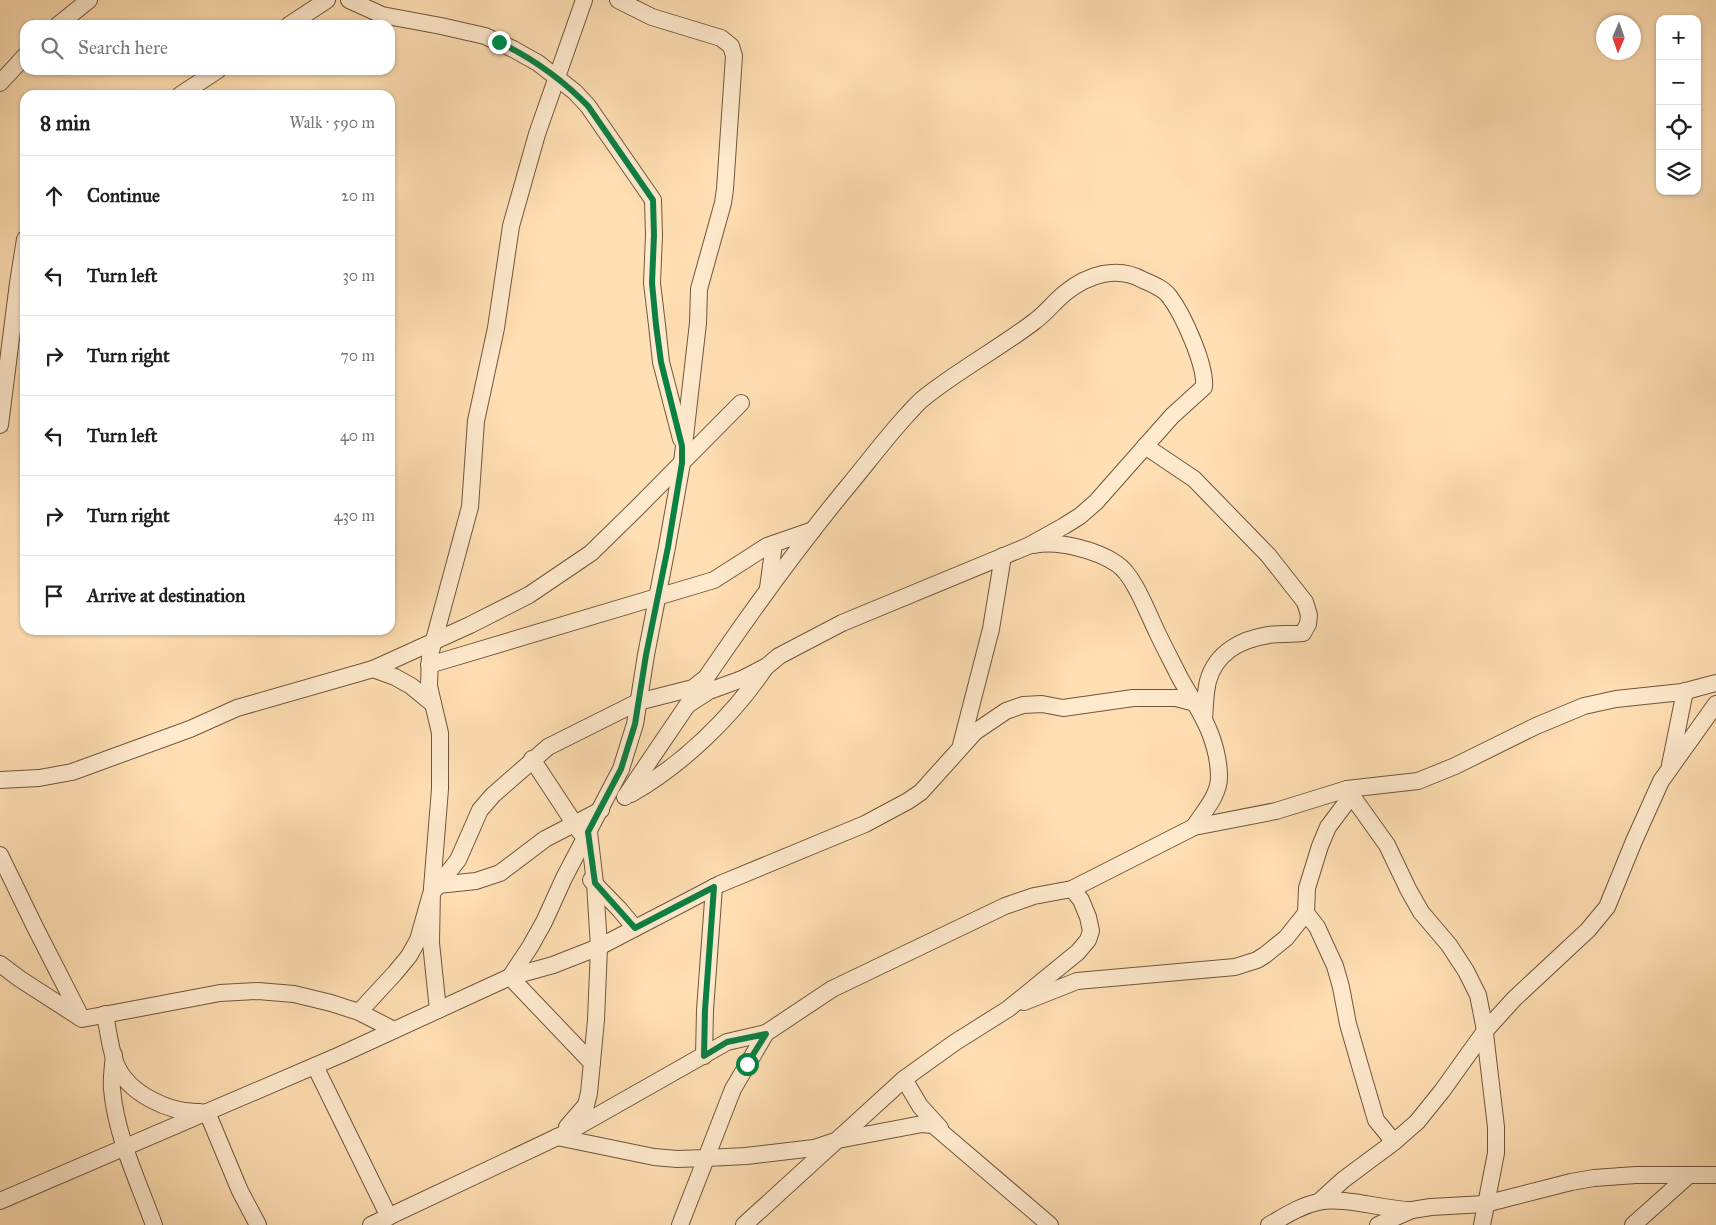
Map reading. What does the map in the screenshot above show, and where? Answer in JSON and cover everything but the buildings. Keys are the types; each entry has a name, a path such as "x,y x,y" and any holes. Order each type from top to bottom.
{"street":[{"path":"64,20 89,0"},
{"path":"296,20 328,0"},
{"path":"350,0 382,15 485,36 538,63 575,92 588,106 653,200 652,283 656,325 661,362 682,446"},
{"path":"438,1010 431,943 440,789 440,733 429,686 429,665 470,507 476,421 496,328 511,226 537,134 584,0"},
{"path":"510,977 544,922 572,862 583,832 600,811 621,769 628,750 635,724 682,463 682,446 698,323 699,289 723,204 725,189 734,56 730,46 721,38 652,16 618,0"},
{"path":"0,82 20,61"},
{"path":"188,90 210,75"},
{"path":"0,425 20,271"},
{"path":"625,797 767,590 897,426 924,398 1037,320 1066,292 1086,280 1103,273 1119,273 1137,276 1165,291 1186,324 1205,378 1204,386 1172,416 1096,502 1080,516 1028,546 842,622 780,656 767,666 742,679 709,691 689,704"},
{"path":"0,780 39,778 72,772 190,728 237,708 373,669 470,625 529,595 591,553 741,403"},
{"path":"1145,446 1194,480 1235,519 1268,554 1305,602 1309,615 1308,624 1303,633 1294,635 1272,634 1250,638 1229,649 1214,665 1208,682 1204,719"},
{"path":"429,665 714,580 767,546 813,530"},
{"path":"767,590 774,544"},
{"path":"1028,546 1056,544 1077,547 1098,554 1119,565 1132,582 1211,735 1219,779 1213,798 1194,827"},
{"path":"960,749 991,629 1003,556"},
{"path":"600,811 676,764 745,696 767,666"},
{"path":"373,669 395,677 411,686 433,704"},
{"path":"359,1012 395,973 418,940 435,889 458,860 485,803 532,759 548,747 638,702 693,688 707,677"},
{"path":"370,1225 557,1137 727,1042 766,1034 832,989 976,919 1034,896 1072,888 1194,827 1276,811 1350,792 1418,780 1434,775 1536,726 1584,706 1616,699 1685,691 1716,683"},
{"path":"1668,772 1685,691"},
{"path":"0,1201 124,1146 315,1066 510,977 554,966 599,947 714,887 864,824 921,792 974,732 1006,711 1023,705 1042,704 1063,708 1142,698 1176,698 1195,702"},
{"path":"1320,1201 1343,1180 1394,1142 1417,1122 1485,1032 1514,999 1588,930 1607,907 1634,840 1661,781 1716,704"},
{"path":"532,759 583,832 595,883 599,947 596,1020 589,1093 586,1106 576,1119 557,1137"},
{"path":"1008,1009 1077,982 1204,971 1235,967 1258,960 1286,938 1306,914 1307,888 1320,846 1328,826 1350,792"},
{"path":"1350,792 1387,845 1421,912 1449,944 1466,971 1478,996 1482,1010 1496,1127 1496,1153 1482,1225"},
{"path":"435,889 476,881 500,873 514,864 534,846 583,832"},
{"path":"0,855 82,1019"},
{"path":"572,862 595,883 635,928"},
{"path":"704,1056 705,1010 714,887"},
{"path":"744,1225 904,1079 954,1043 1008,1009 1078,952 1088,940 1091,930 1088,917 1072,888"},
{"path":"1306,914 1317,927 1335,966 1342,987 1348,1024 1376,1120 1394,1142"},
{"path":"0,964 82,1019 220,993 258,991 294,994 359,1012 394,1030"},
{"path":"510,977 592,1063"},
{"path":"105,1014 116,1064 122,1075 133,1087 166,1108 186,1113 207,1112"},
{"path":"680,1225 733,1089 766,1034"},
{"path":"114,1055 112,1088 114,1106 124,1146 154,1225"},
{"path":"315,1066 388,1218"},
{"path":"904,1079 920,1106 943,1132"},
{"path":"207,1112 240,1191 258,1225"},
{"path":"557,1137 654,1157 678,1159 746,1156 814,1148 838,1140 922,1124 933,1125 1050,1225"},
{"path":"1269,1225 1304,1206 1320,1201 1334,1200 1394,1210 1412,1210 1485,1204 1570,1182 1594,1178 1636,1175 1716,1175"},
{"path":"1633,1225 1688,1175"},
{"path":"1378,1225 1412,1210"}],"route":[{"path":"499,42 538,63 575,92 588,106 653,200 652,283 656,325 661,362 682,446 682,463 635,724 621,769 588,832 595,883 635,928 714,887 705,1010 704,1056 727,1042 766,1034 747,1064"}]}
